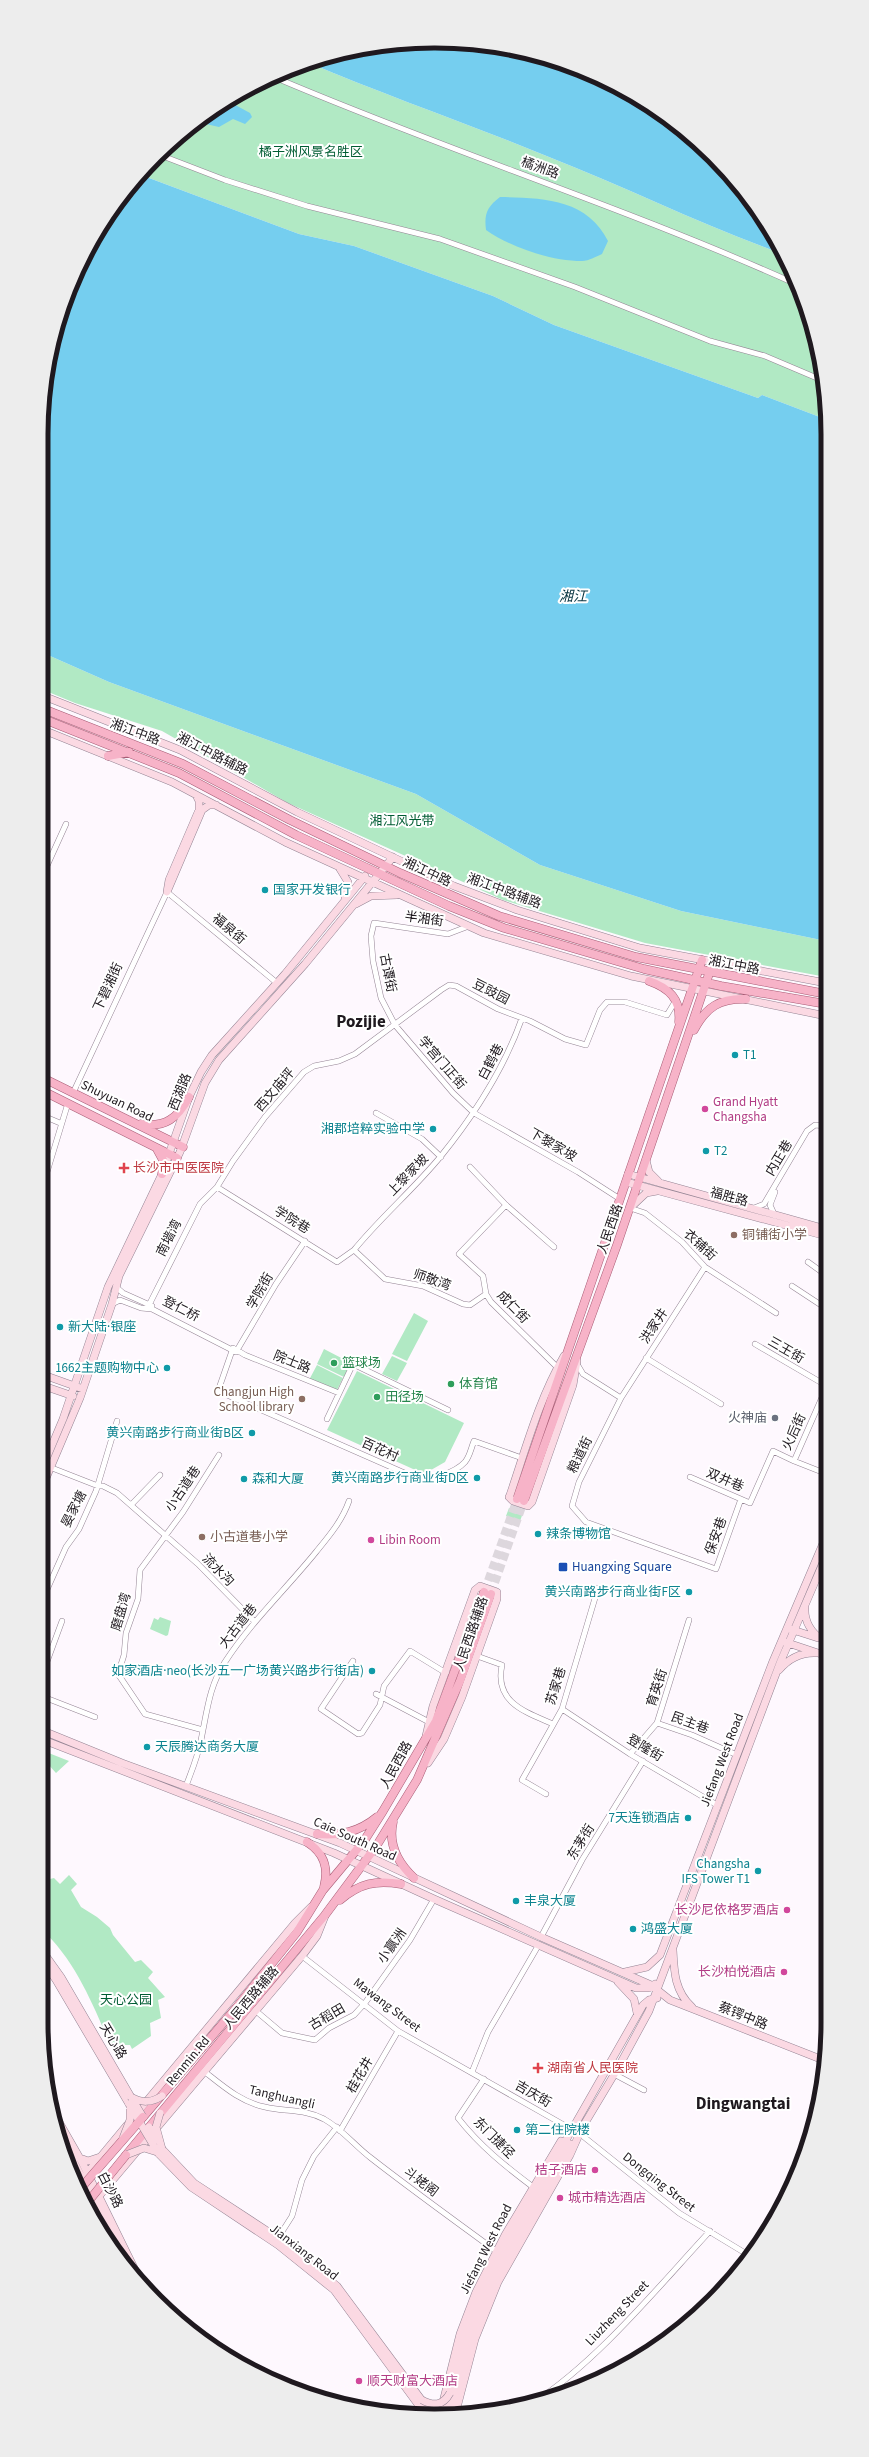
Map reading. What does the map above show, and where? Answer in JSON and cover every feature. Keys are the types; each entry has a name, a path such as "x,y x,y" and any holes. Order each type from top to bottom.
{"main road":[{"name":"湘江中路辅路","path":"48,698 180,750 297,812 454,886 517,910 640,948 821,982"},
{"name":"湘江中路","path":"48,711 183,764 290,820 385,866 465,902 519,923 636,957 710,973 821,993"},
{"name":"湘江中路","path":"48,721 179,773 279,826 371,870 449,906 518,932 632,966 706,982 821,1003"},
{"path":"48,732 150,773 194,793 268,834 469,926 524,946 649,980 821,1015"},
{"path":"108,756 129,752"},
{"name":"下碧湘街","path":"167,892 169,880 199,810 199,801 194,793"},
{"name":"下碧湘街","path":"167,892 202,810 210,805 216,805"},
{"name":"西湖路","path":"48,1476 80,1398 112,1304 121,1272 174,1156 175,1143 189,1097 212,1055 277,983 385,853"},
{"name":"西湖路","path":"48,1454 62,1419 69,1395 108,1287 162,1174 174,1156 183,1147 200,1093 219,1060 305,964 393,856"},
{"path":"333,865 344,873 348,882 344,902"},
{"path":"347,912 371,896 388,894 407,897"},
{"name":"人民西路","path":"702,960 567,1351 521,1500 564,1388 579,1354 713,962"},
{"path":"649,980 670,990 676,1000 679,1017 677,1035"},
{"path":"683,1052 696,1026 709,1009 728,999 746,999"},
{"name":"Shuyuan Road","path":"48,1080 183,1147"},
{"name":"Shuyuan Road","path":"48,1093 174,1156"},
{"path":"130,1121 148,1125 165,1123 178,1115 189,1097"},
{"path":"153,1146 162,1157 162,1174"},
{"path":"630,1208 646,1193 660,1187 649,1172 646,1158"},
{"name":"福胜路","path":"627,1178 821,1232"},
{"name":"福胜路","path":"660,1187 754,1208 821,1230"},
{"path":"567,1351 557,1367 522,1458 509,1497 513,1501 528,1506 532,1502 573,1386 579,1354"},
{"path":"55,1379 70,1376 81,1363"},
{"path":"48,1376 83,1389"},
{"path":"48,1387 80,1398"},
{"path":"51,1388 59,1394 63,1402 62,1419"},
{"name":"Jiefang West Road","path":"621,1972 642,1969 654,1962 660,1954 717,1805 785,1642 821,1549"},
{"name":"Jiefang West Road","path":"790,1629 821,1575"},
{"name":"人民西路辅路","path":"417,1780 444,1739 477,1656 498,1596 494,1590 480,1586 475,1590 433,1706 425,1738"},
{"name":"人民西路","path":"297,1932 323,1890 355,1850 383,1811 425,1738 448,1692 487,1593 455,1692 417,1780 393,1820 368,1857 332,1907 308,1934"},
{"path":"806,1602 808,1623 814,1634 821,1638"},
{"path":"790,1629 821,1640"},
{"path":"785,1642 821,1654"},
{"name":"Jiefang West Road","path":"446,2409 465,2336 483,2288 501,2253 550,2173 579,2133 646,2019 654,1998 655,1988 661,1980 775,1675 785,1642"},
{"path":"775,1675 782,1665 793,1657 805,1653 817,1653"},
{"name":"Caie South Road","path":"48,1733 186,1786 317,1834 655,1988"},
{"name":"Caie South Road","path":"48,1742 307,1842 538,1946 640,1989 655,1988"},
{"path":"317,1834 341,1834 354,1832 383,1811"},
{"path":"393,1820 392,1836 395,1851 406,1870 414,1878"},
{"path":"307,1842 320,1853 325,1865 326,1876 323,1890"},
{"path":"332,1907 351,1891 369,1882 401,1884"},
{"name":"人民西路辅路","path":"85,2175 295,1923 313,1905"},
{"name":"人民西路辅路","path":"94,2200 108,2186 302,1956 317,1936 325,1915"},
{"name":"Renmin.Rd","path":"84,2184 123,2138 162,2096 297,1932"},
{"name":"Renmin.Rd","path":"94,2200 126,2155 308,1934"},
{"path":"673,1947 676,1982 686,2001 695,2010"},
{"name":"天心路","path":"48,1959 61,1977 130,2101"},
{"name":"天心路","path":"48,1968 147,2129"},
{"path":"614,1978 634,1999 637,2007 636,2016"},
{"name":"蔡锷中路","path":"655,1988 670,2000 819,2058"},
{"path":"654,1998 670,2000"},
{"name":"Jiefang West Road","path":"452,2408 465,2352 488,2290 550,2173 571,2129 636,2016 645,2002 654,1998"},
{"path":"123,2138 131,2115 130,2101 152,2101 162,2096"},
{"path":"126,2155 144,2148 160,2151 156,2128 160,2113"},
{"name":"白沙路","path":"63,2128 80,2158 85,2175"},
{"name":"Jianxiang Road","path":"147,2129 160,2151 191,2187 272,2241 334,2290 421,2408"},
{"name":"Jiefang West Road","path":"441,2409 460,2334 476,2292 496,2251 533,2187 557,2146 571,2129"},
{"name":"Jiefang West Road","path":"457,2408 468,2361 490,2299 507,2265 570,2156 579,2133"},
{"name":"Jianxiang Road","path":"160,2151 194,2183 278,2238 314,2266 344,2294 428,2409"},
{"path":"71,2152 85,2175 94,2200 110,2233"},
{"path":"80,2158 93,2160 102,2156"},
{"path":"105,2207 108,2186"},
{"name":"白沙路","path":"94,2200 105,2207 132,2262"},
{"path":"422,2400 438,2404 445,2401 450,2393"}],"street":[{"name":"橘洲路","path":"281,80 468,154 608,205 789,281"},
{"path":"166,156 225,180 307,206 440,239 575,286 710,341 765,356 817,378"},
{"path":"48,864 66,824"},
{"name":"福泉街","path":"167,892 277,983"},
{"name":"下碧湘街","path":"73,1093 167,892"},
{"name":"半湘街","path":"374,923 448,934 469,926"},
{"name":"古谭街","path":"374,923 371,936 373,961 381,998 395,1025"},
{"name":"豆豉园","path":"395,1025 429,998 449,985 456,986 498,1009 522,1018 565,1039 586,1045 600,1010 607,1002 625,1002 667,1015 676,1000"},
{"name":"白鹤巷","path":"474,1113 506,1058 522,1018"},
{"name":"学宫门正街","path":"395,1025 453,1093 474,1113"},
{"name":"西文庙坪","path":"217,1187 233,1160 265,1117 304,1072 314,1066 339,1061 355,1054 395,1025"},
{"path":"48,1165 60,1123 68,1103"},
{"path":"376,1113 422,1139 441,1157"},
{"name":"上黎家坡","path":"354,1250 441,1157 474,1113"},
{"name":"下黎家坡","path":"474,1113 578,1172 620,1199"},
{"path":"48,1118 60,1123"},
{"name":"内正巷","path":"754,1208 764,1204 807,1131 815,1126 821,1126"},
{"name":"内正巷","path":"776,1216 771,1208 773,1195 810,1133 816,1128 821,1129"},
{"path":"470,1167 506,1205 554,1247"},
{"name":"学院巷","path":"217,1187 337,1262 354,1250"},
{"name":"南墙湾","path":"149,1305 200,1204 217,1187"},
{"name":"成仁街","path":"506,1205 460,1254 483,1276 486,1294 491,1302 557,1367"},
{"name":"衣铺街","path":"630,1208 645,1213 676,1237 705,1267 776,1313"},
{"name":"学院街","path":"218,1391 235,1350 305,1241"},
{"name":"师敬湾","path":"354,1250 385,1279 423,1286 463,1304 470,1305 486,1294"},
{"path":"808,1262 821,1271"},
{"name":"洪家井","path":"622,1398 705,1267"},
{"path":"792,1286 821,1306"},
{"name":"登仁桥","path":"116,1287 123,1293 235,1350"},
{"name":"登仁桥","path":"112,1304 120,1300 141,1308 152,1309 235,1350"},
{"name":"三王街","path":"755,1344 821,1382"},
{"path":"235,1350 338,1393"},
{"path":"646,1358 722,1404"},
{"path":"327,1419 353,1364 448,1410"},
{"path":"577,1364 583,1374 622,1398"},
{"name":"百花村","path":"218,1391 422,1480 431,1480 460,1466 467,1460 474,1441 522,1458"},
{"name":"粮道街","path":"622,1398 579,1482 572,1506 586,1522 660,1550"},
{"name":"火后街","path":"750,1503 773,1451 794,1461 821,1400"},
{"name":"晏家塘","path":"48,1587 66,1547 79,1529 98,1486 117,1421"},
{"name":"小古道巷","path":"164,1536 183,1512 219,1455"},
{"path":"794,1461 821,1472"},
{"name":"流水沟","path":"52,1468 98,1486 111,1489 198,1564 254,1621"},
{"path":"131,1505 160,1476"},
{"name":"双井巷","path":"690,1477 750,1503"},
{"name":"保安巷","path":"660,1550 716,1569 741,1499"},
{"name":"大古道巷","path":"186,1786 198,1753 208,1700 215,1680 224,1663 254,1621 293,1580 327,1538 342,1518 349,1501"},
{"name":"磨盘湾","path":"164,1536 140,1570 138,1599 126,1633 124,1655 118,1674 145,1714 203,1730"},
{"name":"苏家巷","path":"546,1794 522,1780 562,1709 598,1588"},
{"name":"育英街","path":"630,1754 657,1723 690,1620"},
{"path":"48,1659 62,1621"},
{"path":"353,1662 320,1709 360,1734 383,1699 384,1686 410,1651 446,1673"},
{"path":"477,1656 502,1665 504,1689 507,1699 514,1705 553,1724"},
{"path":"376,1694 429,1722"},
{"path":"48,1699 95,1717"},
{"name":"登隆街","path":"562,1709 630,1754 717,1805"},
{"name":"民主巷","path":"657,1723 692,1735 737,1755"},
{"name":"东茅街","path":"541,1937 582,1860 643,1761"},
{"name":"小赢洲","path":"365,2003 410,1940 434,1899"},
{"path":"472,2072 488,2032 538,1946"},
{"name":"Mawang Street","path":"302,1956 365,2003 398,2031 484,2079"},
{"name":"古稻田","path":"256,2012 282,2033 315,2040 329,2028 354,2015 365,2003"},
{"name":"桂花井","path":"278,2238 292,2216 302,2180 314,2156 339,2129 398,2031"},
{"name":"Tanghuangli","path":"205,2072 235,2096 249,2103 266,2108 306,2112 339,2129"},
{"path":"614,2074 644,2090"},
{"name":"吉庆街","path":"484,2079 571,2129"},
{"name":"东门捷径","path":"484,2079 458,2118 474,2138 499,2162 533,2187"},
{"name":"斗姥阁","path":"339,2129 369,2156 496,2251"},
{"name":"Dongqing Street","path":"579,2133 679,2213 745,2252"},
{"name":"Liuzheng Street","path":"547,2392 582,2364 619,2328 710,2231"}],"green space":[{"name":"橘子洲风景名胜区","path":"318,66 367,87 519,145 774,251 792,287 808,334 818,384 820,417 762,395 758,398 554,325 493,296 354,246 299,234 147,177 161,161 180,144 220,113 241,100 287,77"},
{"name":"湘江风光带","path":"48,655 109,682 416,794 540,865 681,911 821,940 821,976 645,943 503,900 288,803 162,731 75,703 48,692"},
{"path":"414,1313 428,1321 407,1361 392,1354"},
{"name":"篮球场","path":"324,1349 351,1363 344,1377 317,1364"},
{"name":"篮球场","path":"392,1356 407,1363 397,1381 382,1374"},
{"name":"篮球场","path":"317,1365 343,1378 336,1392 309,1380"},
{"name":"田径场","path":"357,1371 464,1423 445,1462 424,1474 327,1430"},
{"path":"509,1508 523,1513 520,1521 506,1516"},
{"path":"160,1617 171,1621 168,1635 166,1636 150,1629 154,1618 158,1620"},
{"path":"48,1753 69,1761 56,1773 48,1764"},
{"name":"天心公园","path":"69,1875 77,1884 71,1890 81,1907 97,1917 110,1928 113,1935 135,1962 141,1960 153,1972 148,1978 165,1997 158,2000 161,2018 150,2023 151,2036 132,2049 130,2045 118,2045 117,2055 114,2053 84,1987 65,1956 48,1936 48,1877 50,1879 54,1878 60,1884"}],"water":[{"path":"434,48 460,49 510,55 535,61 582,77 628,100 649,113 670,128 708,161 741,199 756,220 774,251 519,145 367,87 318,66 359,55 384,51"},
{"path":"234,104 250,113 252,117 245,124 233,119 219,127 206,124"},
{"name":"湘江","path":"147,177 299,234 354,246 493,296 554,325 758,398 762,395 820,417 821,940 681,911 540,865 416,794 109,682 48,655 49,409 55,359 61,334 77,287 100,241 113,220"},
{"path":"500,197 547,200 562,203 575,208 588,216 599,227 608,241 602,254 585,261 558,259 520,248 496,236 486,230 486,215 492,204"}],"tunnel":[{"path":"484,1592 517,1499"},
{"path":"491,1594 524,1501"}],"place":[{"name":"国家开发银行","path":"265,890"},
{"name":"T1","path":"735,1055"},
{"name":"Grand Hyatt Changsha","path":"705,1109"},
{"name":"湘郡培粹实验中学","path":"433,1129"},
{"name":"T2","path":"706,1151"},
{"name":"长沙市中医医院","path":"124,1168"},
{"name":"铜铺街小学","path":"734,1235"},
{"name":"新大陆·银座","path":"60,1327"},
{"name":"篮球场","path":"334,1363"},
{"name":"1662主题购物中心","path":"167,1368"},
{"name":"体育馆","path":"451,1384"},
{"name":"田径场","path":"377,1397"},
{"name":"Changjun High School library","path":"302,1399"},
{"name":"火神庙","path":"775,1418"},
{"name":"黄兴南路步行商业街B区","path":"252,1433"},
{"name":"黄兴南路步行商业街D区","path":"477,1478"},
{"name":"森和大厦","path":"244,1479"},
{"name":"辣条博物馆","path":"538,1534"},
{"name":"小古道巷小学","path":"202,1537"},
{"name":"Libin Room","path":"371,1540"},
{"name":"Huangxing Square","path":"563,1567"},
{"name":"黄兴南路步行商业街F区","path":"689,1592"},
{"name":"如家酒店·neo(长沙五一广场黄兴路步行街店)","path":"372,1671"},
{"name":"天辰腾达商务大厦","path":"147,1747"},
{"name":"7天连锁酒店","path":"688,1818"},
{"name":"Changsha IFS Tower T1","path":"758,1871"},
{"name":"丰泉大厦","path":"516,1901"},
{"name":"长沙尼依格罗酒店","path":"787,1910"},
{"name":"鸿盛大厦","path":"633,1929"},
{"name":"长沙柏悦酒店","path":"784,1972"},
{"name":"湖南省人民医院","path":"538,2068"},
{"name":"第二住院楼","path":"517,2130"},
{"name":"桔子酒店","path":"595,2170"},
{"name":"城市精选酒店","path":"560,2198"},
{"name":"顺天财富大酒店","path":"359,2381"}],"district":[{"name":"Pozijie","path":"361,1022"},
{"name":"Dingwangtai","path":"743,2104"}]}
